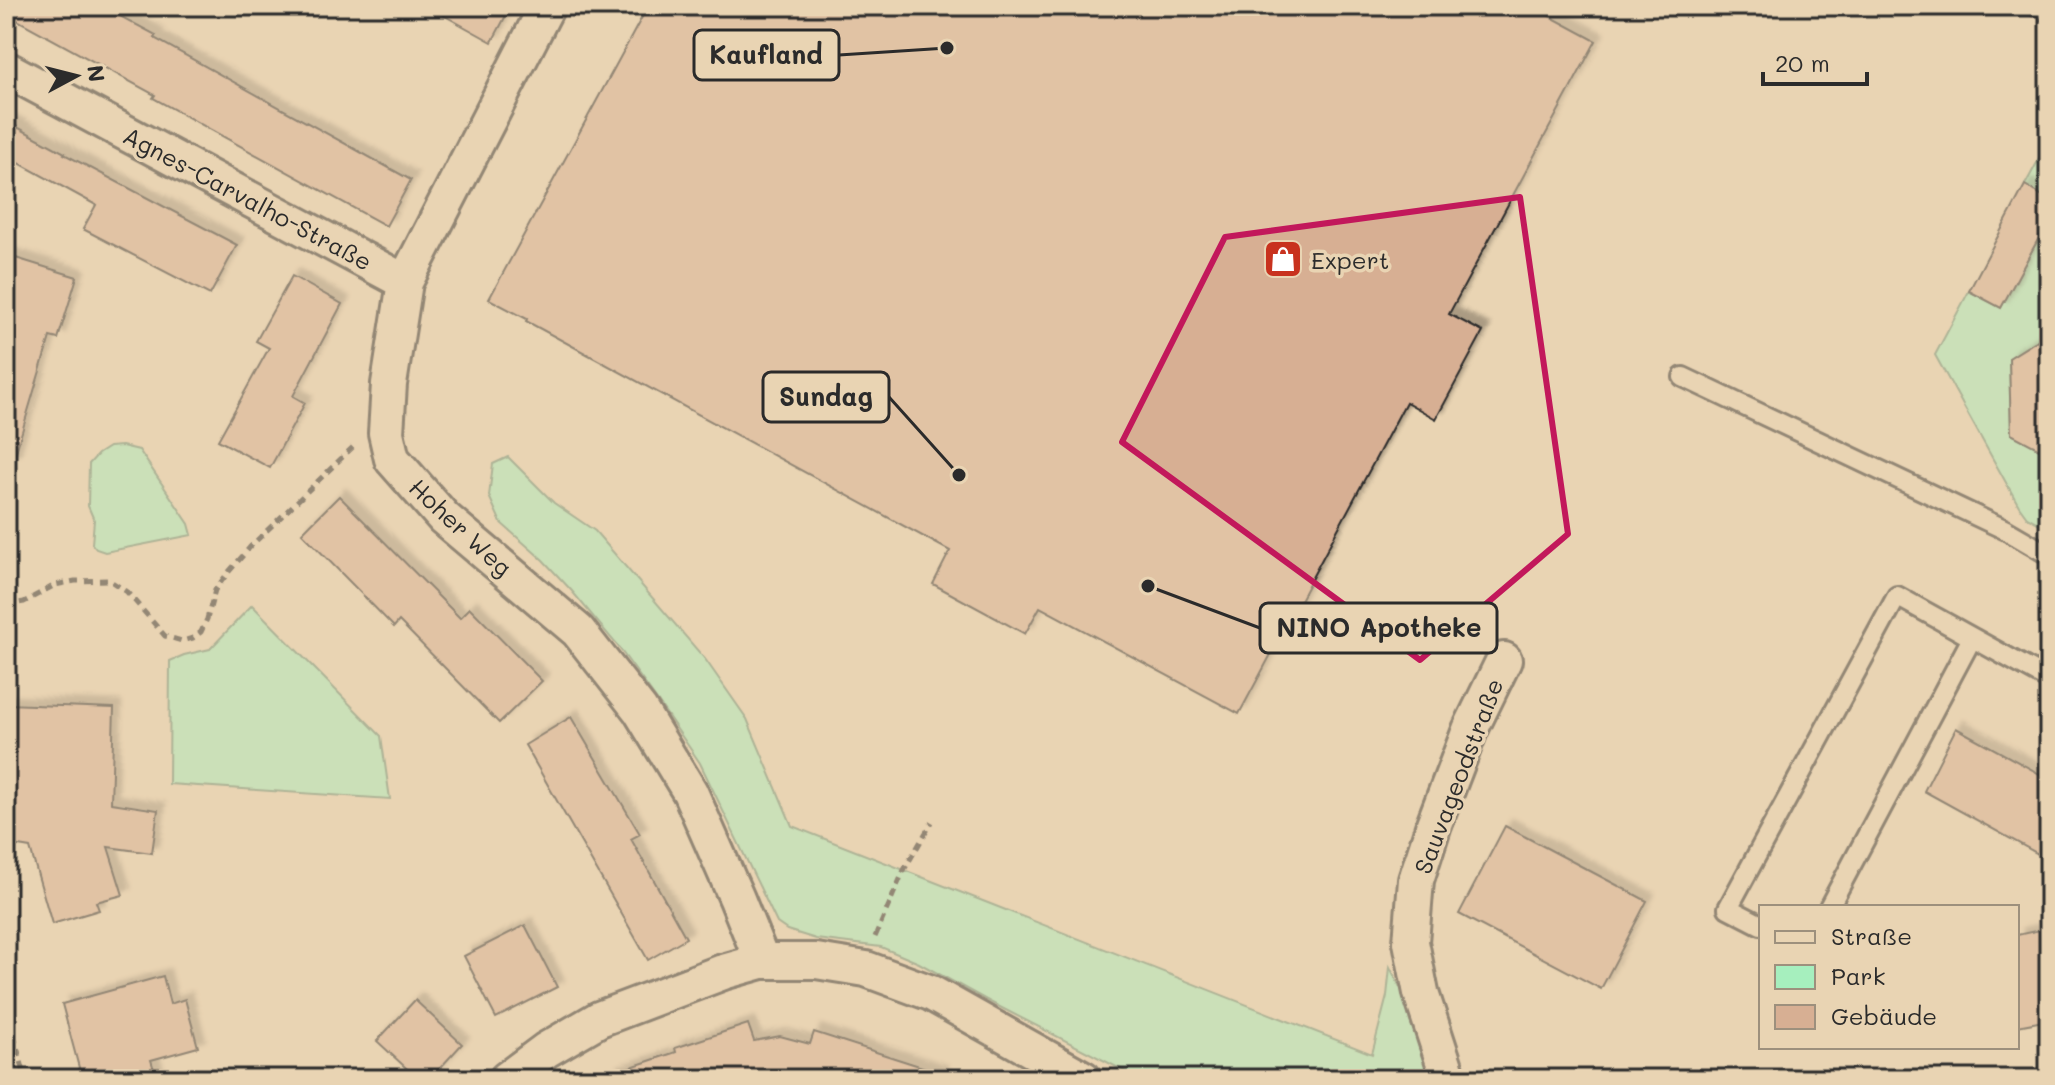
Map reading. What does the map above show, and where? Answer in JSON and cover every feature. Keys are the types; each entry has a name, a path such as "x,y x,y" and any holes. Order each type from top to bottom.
{"street":[{"name":"Hoher Weg","path":"547,6 405,282 389,384 386,433 392,459 444,518 578,631 640,710 690,792 762,961"},
{"name":"Agnes-Carvalho-Straße","path":"6,69 405,282"},
{"name":"Sauvageodstraße","path":"1449,1079 1421,993 1411,942 1416,880 1470,730 1504,660"},
{"path":"507,1079 546,1050 599,1019 723,972 762,961 816,961 866,969 931,993 1084,1079"}],"lane":[{"path":"1683,377 2006,530 2049,555"},
{"path":"1759,924 1728,908 1897,596 2049,680"},
{"path":"1830,905 1972,638"}],"path":[{"path":"2015,6 2049,23"},
{"path":"6,605 24,602 55,585 109,580 127,592 165,636 182,641 193,638 201,632 207,619 215,590 251,546 354,445 367,436 386,433"},
{"path":"866,969 871,946 904,870 932,822"},
{"path":"6,1008 26,1079"}],"highlighted area":[{"path":"1520,197 1568,534 1420,660 1122,442 1225,237"}],"green space":[{"path":"2045,148 2049,149 2049,200 2025,185"},
{"path":"2049,219 2049,333 2009,358 2011,434 2049,454 2049,529 2027,517 2019,506 1935,355 1969,291 2001,308"},
{"path":"109,447 139,450 189,524 192,535 105,552 92,544 94,520 88,506 89,464"},
{"path":"508,457 554,503 595,531 705,659 747,719 792,826 1372,1054 1387,996 1390,967 1405,997 1410,1022 1426,1059 1425,1079 1140,1079 919,963 881,947 816,939 787,930 777,923 700,763 659,703 617,645 571,590 501,523 489,496 493,464"},
{"path":"252,605 381,736 390,799 169,784 170,661 210,649"}],"building":[{"path":"6,6 101,6 411,180 386,226 6,14"},
{"path":"427,6 511,6 492,42"},
{"path":"648,6 1531,6 1596,41 1449,314 1483,332 1436,419 1406,402 1239,714 1040,607 1025,634 933,584 950,551 489,299"},
{"path":"6,121 237,245 210,295 83,229 96,205 6,156"},
{"path":"2025,185 2049,200 2049,219 2001,308 1969,291"},
{"path":"6,255 77,277 58,339 50,337 13,462 6,461"},
{"path":"292,276 342,304 293,396 305,403 270,468 218,440 269,348 256,341"},
{"path":"2049,333 2049,454 2011,434 2009,358"},
{"path":"339,496 460,618 470,608 542,681 499,723 399,621 394,627 302,533"},
{"path":"6,704 114,708 111,803 158,810 152,853 108,847 123,895 96,902 99,910 52,924 30,848 6,844"},
{"path":"571,717 640,834 631,839 686,938 648,960 525,745"},
{"path":"1956,728 2049,779 2049,860 1924,791"},
{"path":"1505,826 1647,901 1601,989 1459,914"},
{"path":"525,925 557,987 496,1018 464,956"},
{"path":"2049,928 2049,1020 2019,1026 2019,935"},
{"path":"163,976 170,1004 185,999 198,1047 151,1060 157,1079 82,1079 62,1004"},
{"path":"415,1000 462,1044 430,1079 418,1079 377,1041"},
{"path":"748,1024 754,1041 780,1036 810,1044 814,1032 941,1073 940,1079 610,1079 610,1074 676,1052 675,1048"}],"place":[{"name":"Kaufland","path":"947,48"},
{"name":"Expert","path":"1283,259"},
{"name":"Sundag","path":"959,475"},
{"name":"NINO Apotheke","path":"1148,586"}]}
